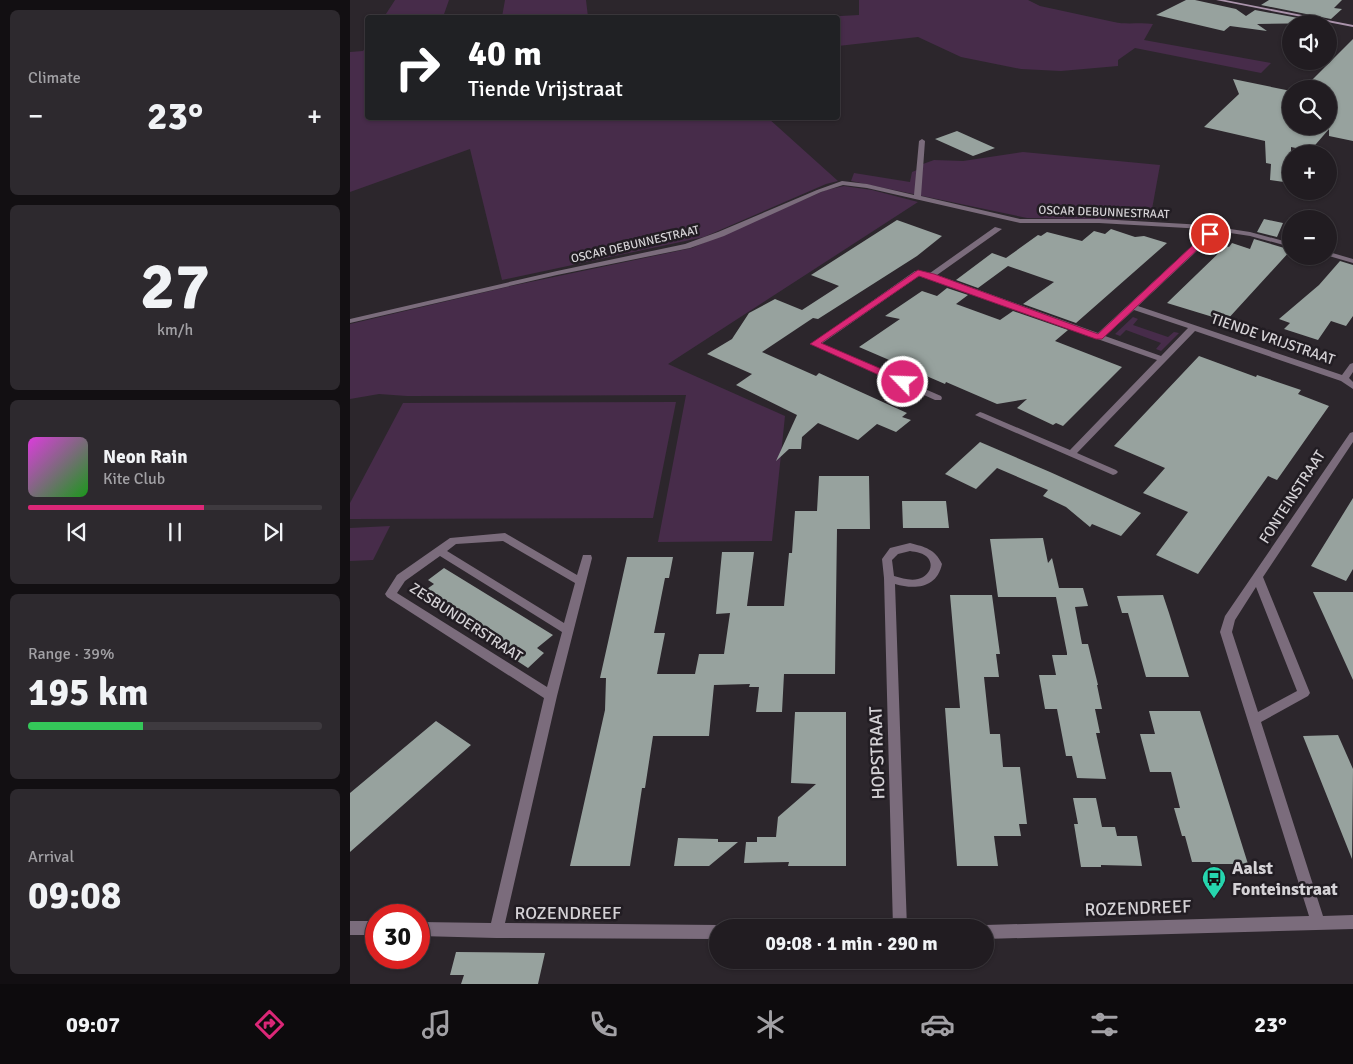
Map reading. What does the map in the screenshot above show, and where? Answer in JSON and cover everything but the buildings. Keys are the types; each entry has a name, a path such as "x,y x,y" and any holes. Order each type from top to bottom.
{"main road":[{"path":"1218,0 1353,26"}],"street":[{"path":"917,198 922,141"},
{"name":"OSCAR DEBUNNESTRAAT","path":"350,320 557,272 687,246 721,234 819,190 842,183 867,186 1020,221 1099,221 1204,227 1250,234 1282,242"},
{"path":"931,276 998,229"},
{"path":"1099,337 1210,234"},
{"path":"1337,256 1353,261"},
{"path":"938,398 814,344 918,273 931,276 1161,360"},
{"name":"TIENDE VRIJSTRAAT","path":"1133,307 1344,379"},
{"name":"TIENDE VRIJSTRAAT","path":"1072,454 1193,328"},
{"path":"1353,366 1344,379 1353,386"},
{"path":"980,415 1113,472"},
{"name":"FONTEINSTRAAT","path":"1318,922 1226,632 1229,619 1353,435"},
{"name":"ZESBUNDERSTRAAT","path":"552,696 391,594 401,578 454,541 505,537 581,582"},
{"path":"902,548 926,550 937,563 934,575 920,584 907,584 889,578 887,559 891,554 902,548"},
{"path":"439,551 569,631"},
{"path":"496,932 552,696 588,558"},
{"name":"HOPSTRAAT","path":"889,578 900,919"},
{"path":"1254,720 1304,693 1258,578"},
{"name":"ROZENDREEF","path":"994,932 1353,922"},
{"path":"350,928 365,928"},
{"name":"ROZENDREEF","path":"430,930 709,932"}],"shaded area":[{"path":"395,0 449,0 444,15 385,15"},
{"path":"505,0 586,0 588,15 502,15"},
{"path":"859,0 1028,0 1040,6 1114,22 1153,24 1144,40 1271,63 1261,73 1135,48 1118,60 1118,66 1061,71 1021,69 961,57 918,37 840,46 840,16 859,15"},
{"path":"365,48 365,120 770,120 838,181 826,184 704,237 502,280 470,149 350,192 350,52 363,51"},
{"path":"1023,152 1160,165 1150,220 1027,218 851,181 854,173 910,182 912,172 923,164 934,160 963,161"},
{"path":"844,186 872,190 918,202 668,364 785,416 772,541 658,542 686,395 407,396 379,394 350,399 350,324 511,286 692,248 826,190"},
{"path":"1133,317 1138,319 1133,325 1168,337 1174,332 1179,333 1161,351 1156,349 1161,343 1126,330 1120,336 1115,334"},
{"path":"676,402 653,518 350,519 350,503 403,403"},
{"path":"390,526 373,560 350,561 350,528"}],"place":[{"name":"Aalst Fonteinstraat","path":"1214,899"}],"route":[{"path":"903,382 814,344 918,273 931,276 1099,337 1210,234"}]}
